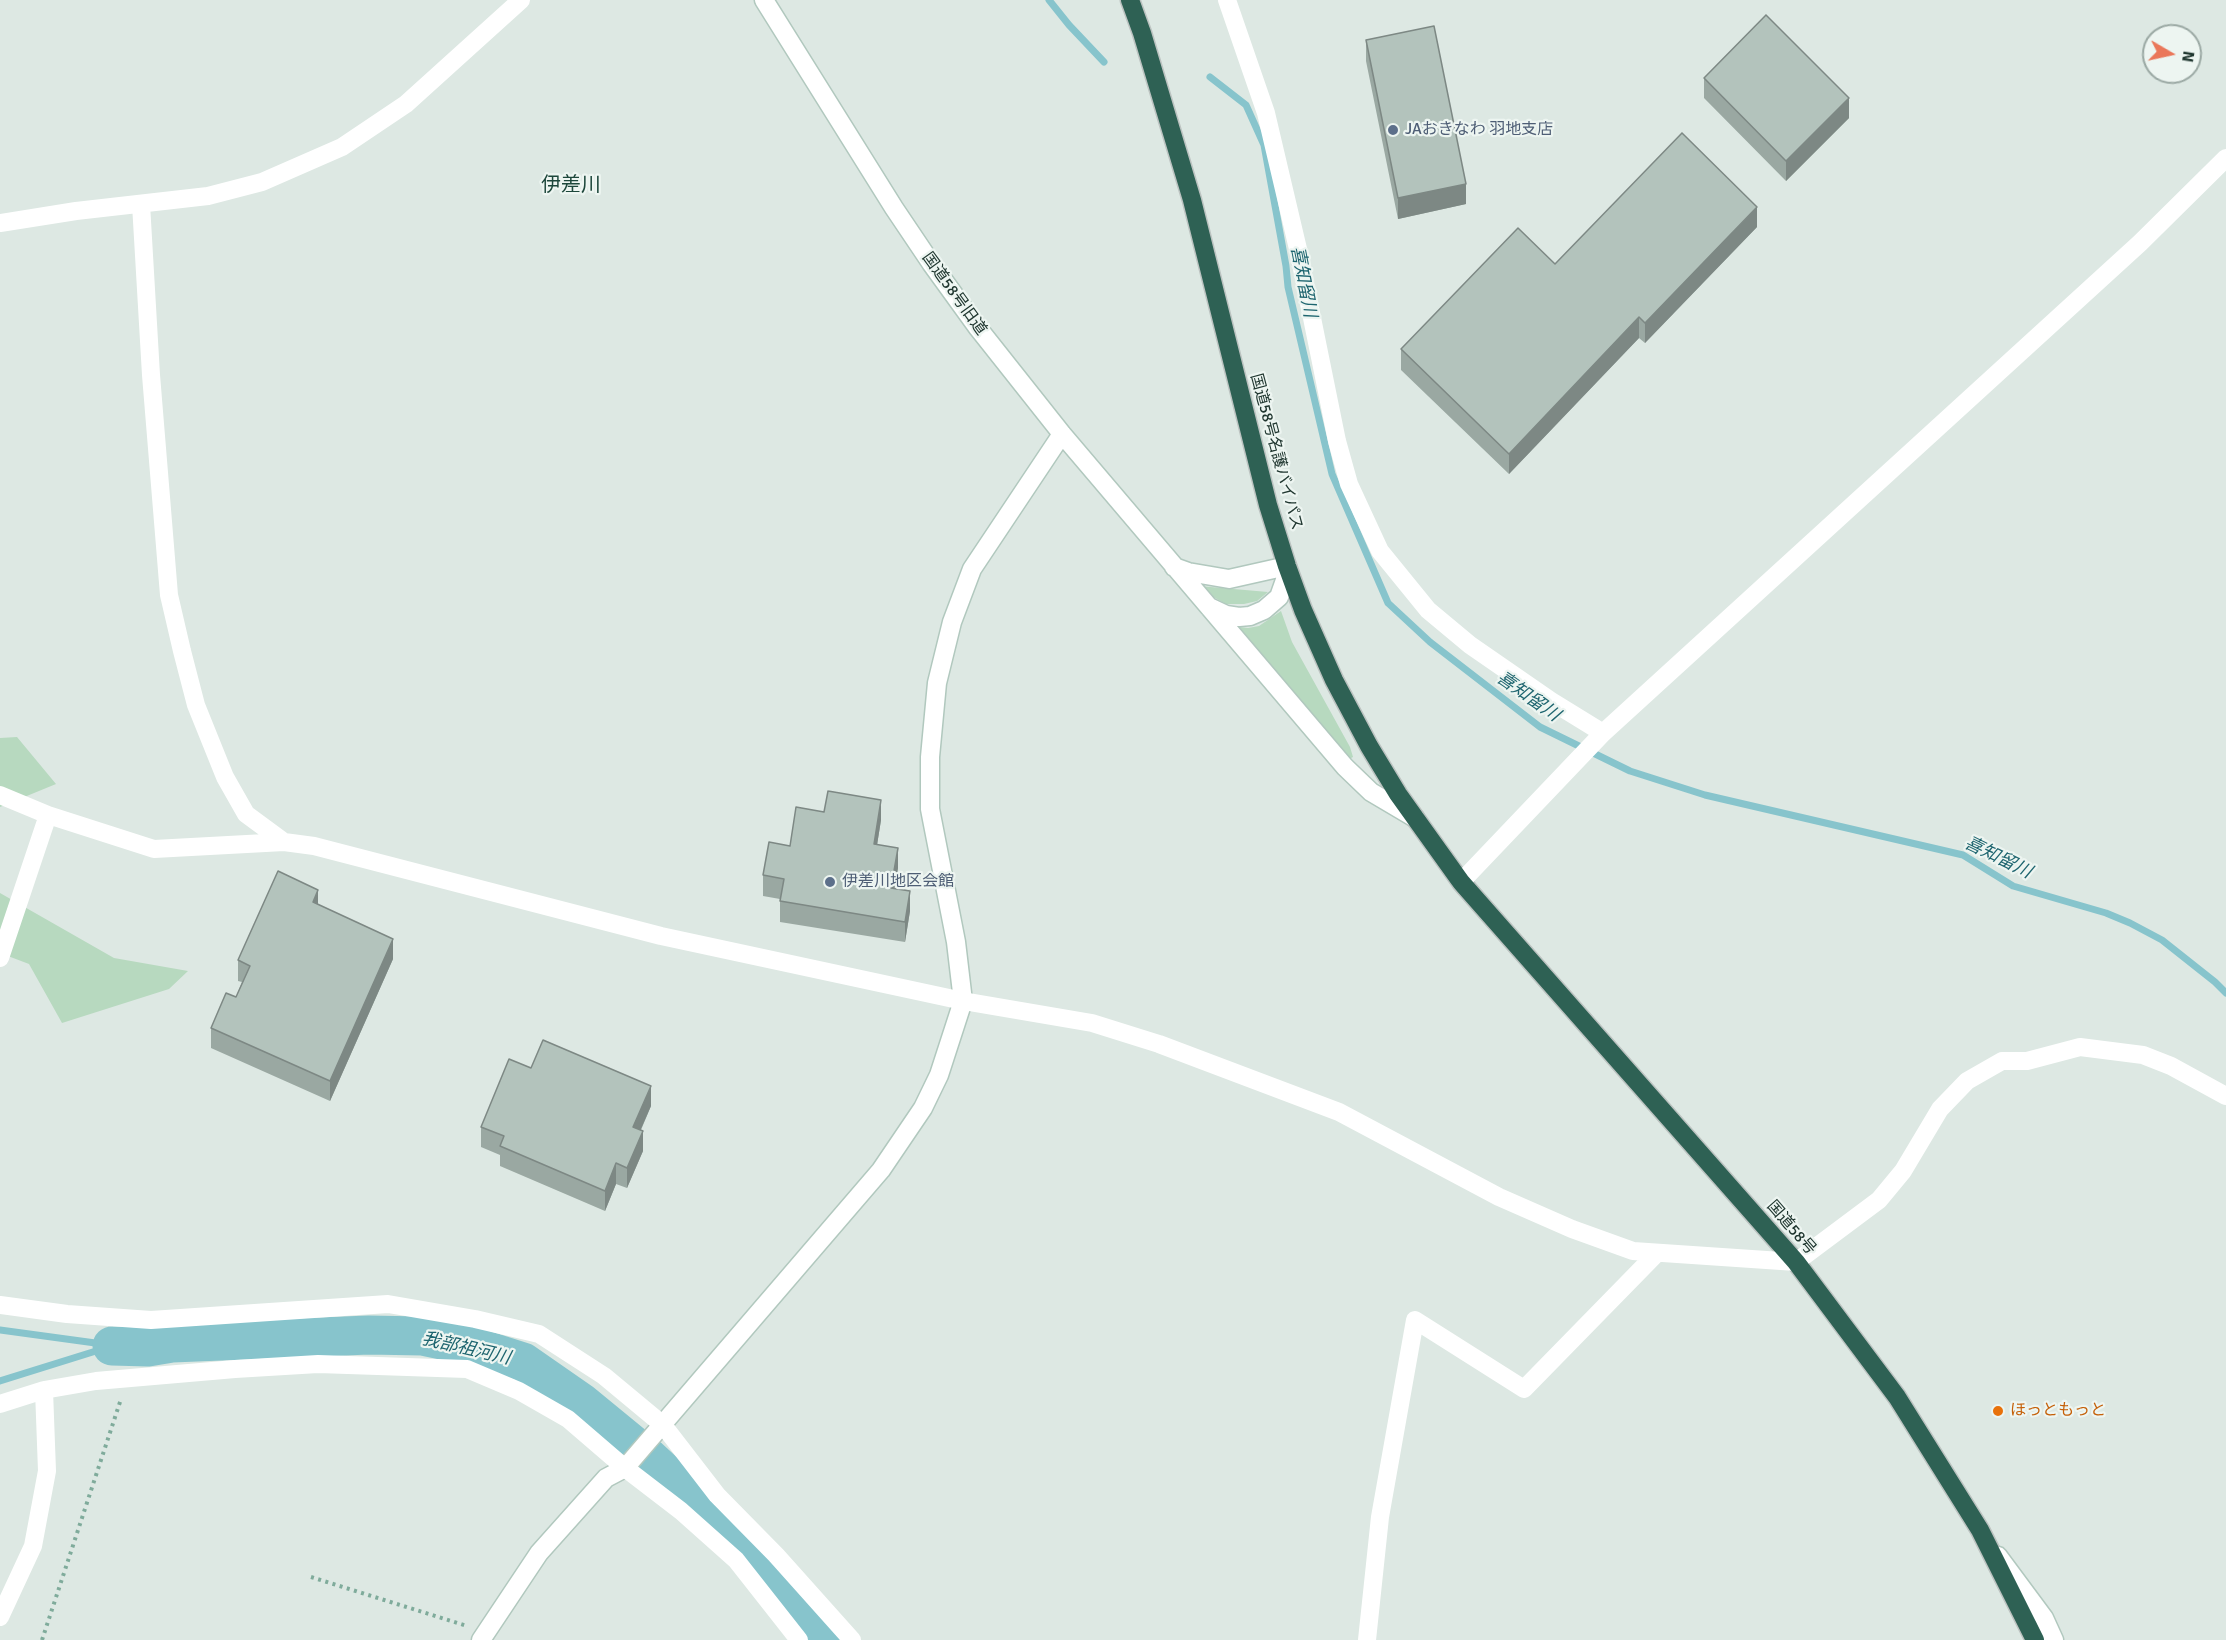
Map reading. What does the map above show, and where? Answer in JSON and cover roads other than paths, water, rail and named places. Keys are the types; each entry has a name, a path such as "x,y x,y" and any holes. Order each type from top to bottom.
{"highway":[{"name":"国道58号名護バイパス","path":"1130,0 1146,43 1192,200 1266,499 1303,610 1334,680 1369,746 1415,818 1461,882"},
{"name":"国道58号","path":"1461,882 1796,1262 1897,1397 1980,1530 2035,1640"}],"street":[{"path":"0,223 75,211 208,196 262,182 342,147 406,104 521,0"},
{"name":"国道58号旧道","path":"764,0 925,254 978,328 1062,434 1345,767 1371,792 1415,818"},
{"path":"1227,0 1266,113 1298,249 1337,441 1349,484 1380,551 1428,610 1470,645 1600,736"},
{"path":"1461,882 1600,736 2140,243 2226,158"},
{"path":"141,204 151,375 168,584 179,640 196,705 225,777 246,814 284,842"},
{"path":"483,1636 539,1553 606,1478 627,1466 881,1170 923,1108 931,1092 939,1075 963,1000 956,942 930,809 930,757 937,683 952,622 972,569 1062,434"},
{"path":"1174,567 1188,572 1229,579 1287,566 1279,597 1264,610 1250,616 1239,617 1226,615 1207,606"},
{"path":"0,795 48,815 154,849 284,842 314,846 661,936 963,1000 1092,1023 1159,1044 1339,1112 1499,1197 1572,1229 1633,1251 1796,1262 1879,1200 1903,1171 1940,1109 1967,1081 2002,1061 2027,1061 2080,1047 2143,1055 2171,1066 2226,1096"},
{"path":"0,958 48,815"},
{"path":"1367,1640 1380,1517 1415,1320 1524,1389 1657,1253"},
{"path":"0,1305 67,1314 151,1320 388,1304 475,1319 539,1334 604,1376 776,1555 852,1640"},
{"path":"0,1404 44,1390 127,1378 318,1364 466,1369 519,1390 568,1419 627,1466 736,1560 799,1640"},
{"path":"0,1617 33,1546 47,1471 44,1390"},
{"path":"1980,1530 2044,1618 2054,1640"}],"waterway":[{"name":"喜知留川","path":"1049,0 1104,62"},
{"name":"喜知留川","path":"1210,77 1246,105 1264,145 1288,287 1332,474 1388,603 1430,642 1540,727 1630,771 1705,795 1963,855 2013,886 2106,913 2130,923 2162,940 2226,993"},
{"path":"0,1330 110,1345"},
{"name":"我部祖河川","path":"112,1346 148,1347 172,1343 369,1335 422,1336 479,1348 523,1362 582,1403 649,1458 727,1530 829,1640"},
{"name":"我部祖河川","path":"0,1381 112,1346"}],"place":[{"name":"JAおきなわ 羽地支店","path":"1393,130"},
{"name":"伊差川地区会館","path":"830,882"},
{"name":"ほっともっと","path":"1998,1411"}],"district":[{"name":"伊差川","path":"571,186"}]}
